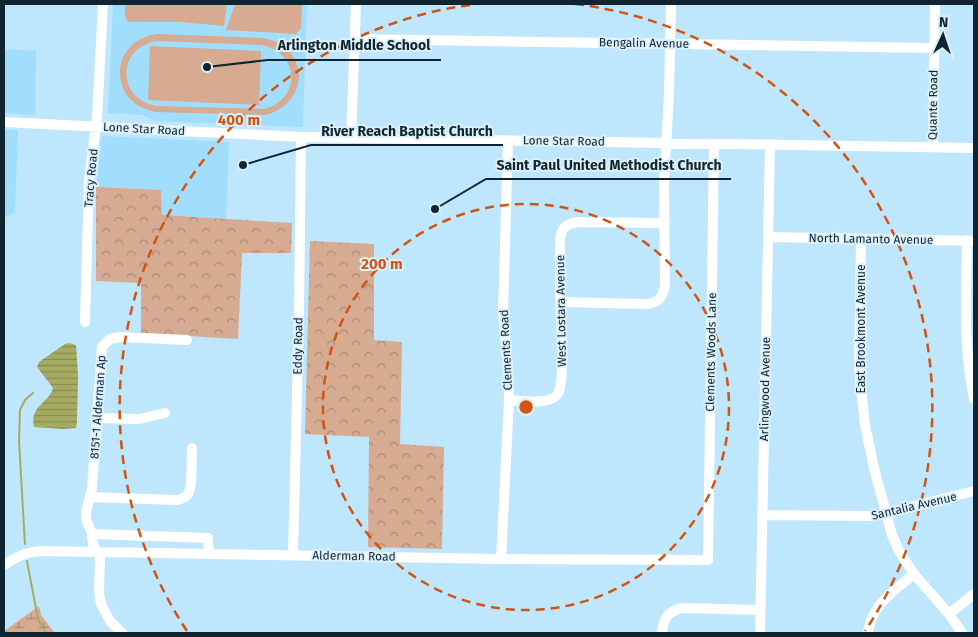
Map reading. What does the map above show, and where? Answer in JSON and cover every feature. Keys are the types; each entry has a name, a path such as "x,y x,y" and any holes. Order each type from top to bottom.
{"street":[{"name":"Tracy Road","path":"84,322 89,180 96,126 103,4"},
{"path":"351,138 356,4"},
{"path":"560,302 648,304 660,300 664,293 664,183 669,94 671,4"},
{"name":"Quante Road","path":"933,147 935,4"},
{"name":"Bengalin Avenue","path":"355,39 934,48"},
{"name":"Lone Star Road","path":"4,122 301,137 974,148"},
{"name":"Eddy Road","path":"292,555 299,313 301,137"},
{"name":"Clements Road","path":"501,558 509,400 503,314 508,141"},
{"name":"Clements Woods Lane","path":"708,560 714,144"},
{"name":"Arlingwood Avenue","path":"760,633 770,145"},
{"name":"West Lostara Avenue","path":"509,400 543,402 557,396 560,389 562,381 560,239 564,227 570,223 578,222 665,224"},
{"name":"North Lamanto Avenue","path":"768,237 970,240"},
{"name":"East Brookmont Avenue","path":"861,239 859,369 870,450 886,514 899,551 914,574 949,614 962,633"},
{"path":"970,240 966,327 969,375 974,399"},
{"name":"8151-1 Alderman Ap","path":"122,633 110,621 100,604 100,558 93,544 86,520 90,497 102,347 106,342 120,337 186,340"},
{"path":"96,418 139,419 165,413"},
{"path":"90,497 177,500 183,498 187,496 191,489 192,448"},
{"name":"Santalia Avenue","path":"762,515 874,516 974,491"},
{"path":"92,536 208,538 209,553"},
{"name":"Alderman Road","path":"4,565 30,552 708,560"},
{"path":"868,633 871,619 878,607 914,574"},
{"path":"949,614 974,594"},
{"path":"662,633 666,616 672,611 682,608 760,610"}],"shaded area":[{"path":"113,4 307,4 303,127 157,121 142,115 108,113"},
{"path":"4,49 36,51 35,115 4,113"},
{"path":"4,130 18,130 15,212 4,218"},
{"path":"102,136 229,142 226,219 162,215 161,190 96,187"},
{"path":"69,343 76,345 78,375 76,428 34,427 33,418 36,411 50,395 53,388 37,367 39,362"}],"green space":[{"path":"125,4 227,4 224,26 181,22 128,22 125,17"},
{"path":"235,4 302,4 301,28 296,34 226,30"},
{"path":"159,34 262,38 278,42 289,51 296,62 299,74 297,87 291,98 281,108 266,115 156,112 140,107 128,97 122,85 120,72 123,58 130,47 142,38","holes":["159,41 261,45 274,49 283,56 289,65 291,76 290,86 285,96 277,104 264,109 157,106 143,101 134,93 128,83 126,72 129,61 135,52 145,45"]},
{"path":"150,46 261,51 259,105 148,100"},
{"path":"96,187 161,190 162,215 292,223 291,253 242,253 238,339 141,333 141,283 96,281"},
{"path":"310,241 374,244 374,340 402,342 400,444 444,447 442,549 368,547 369,437 305,434"},
{"path":"39,606 41,615 55,633 4,633 4,631"}],"waterway":[{"path":"25,544 19,441 20,410 25,400 33,393"},
{"path":"27,561 38,619 46,633"}],"place":[{"name":"Arlington Middle School","path":"207,67"},
{"name":"River Reach Baptist Church","path":"243,165"},
{"name":"Saint Paul United Methodist Church","path":"435,209"}]}
